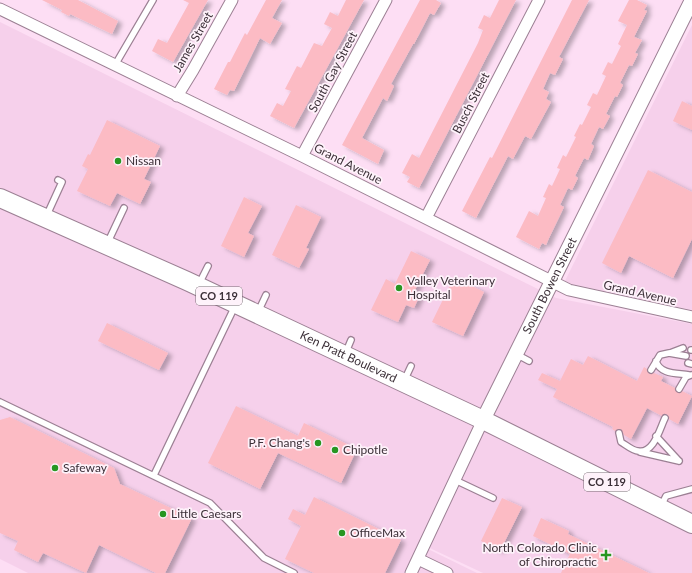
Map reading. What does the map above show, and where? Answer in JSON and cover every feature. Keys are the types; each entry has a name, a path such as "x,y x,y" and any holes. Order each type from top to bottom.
{"highway":[{"name":"Ken Pratt Boulevard","path":"0,198 198,286 257,314 348,348 403,383 483,420 692,524"}],"street":[{"name":"James Street","path":"176,96 193,70 232,0"},
{"name":"South Gay Street","path":"302,156 386,0"},
{"name":"Busch Street","path":"426,218 539,0"},
{"name":"South Bowen Street","path":"411,573 483,420 522,357 553,281 692,0"},
{"name":"Grand Avenue","path":"0,9 114,66 302,156 569,290 692,317"},
{"path":"418,559 447,573"}],"lane":[{"path":"114,66 153,0"},
{"path":"46,218 62,182 58,180"},
{"path":"106,245 124,208"},
{"path":"198,286 208,266"},
{"path":"257,314 266,295"},
{"path":"154,475 236,304"},
{"path":"670,354 683,348"},
{"path":"670,354 681,361"},
{"path":"651,370 660,355 670,354 686,356"},
{"path":"656,361 657,366 662,370 691,375"},
{"path":"403,383 411,366"},
{"path":"679,389 686,377 691,375"},
{"path":"0,402 210,503 264,558 294,573"},
{"path":"638,452 650,448 665,418"},
{"path":"619,433 621,442 638,452 679,461 656,436"},
{"path":"455,480 492,498"},
{"path":"660,509 666,496 692,489"}],"shaded area":[{"path":"0,22 556,298 692,324 692,573 483,573 419,543 404,573 28,573 0,559"},
{"path":"692,25 692,310 572,284 565,281"},
{"path":"428,549 477,573 416,573"}],"building":[{"path":"42,0 78,0 118,21 112,34 70,14 69,16 61,12 62,10"},
{"path":"183,0 208,0 173,62 152,51 158,39 167,43 189,3"},
{"path":"266,0 282,0 272,18 282,23 270,44 260,38 234,91 230,90 227,95 214,89 228,62 230,62 245,33 247,35"},
{"path":"346,0 364,0 294,128 270,116 277,103 283,106 291,91 285,89 297,66 301,68 314,43 322,46 332,28 324,24 330,12 338,16"},
{"path":"420,0 436,0 441,3 434,15 430,13 391,84 394,86 387,101 383,98 362,138 384,150 378,164 342,145"},
{"path":"499,0 516,0 419,188 407,182 410,177 402,173 412,154 419,158 478,43 483,30 478,28 484,15 490,18"},
{"path":"572,0 589,0 559,57 563,59 555,75 550,73 543,89 549,92 546,99 551,102 531,139 525,136 513,159 508,156 476,218 462,211 490,157 492,158"},
{"path":"629,0 637,0 647,5 644,10 647,11 634,37 642,40 635,53 638,54 632,66 629,65 620,83 623,85 617,97 615,96 606,114 610,116 603,129 599,127 591,144 594,146 588,160 584,158 575,176 578,178 572,190 568,188 560,205 564,207 546,245 542,243 539,249 516,237 529,211 538,216 546,198 543,197 549,184 552,186 560,169 557,168 563,155 566,157 576,137 574,136 580,124 582,125 591,107 587,105 593,93 597,95 606,76 602,74 608,62 612,64 621,46 618,44 627,25 618,21"},
{"path":"682,101 692,106 692,130 673,121"},
{"name":"Nissan","path":"107,120 160,146 144,179 151,182 140,204 117,193 110,206 77,191 88,169 82,166 88,154 90,155"},
{"path":"648,170 692,192 692,239 673,278 629,256 621,273 602,263"},
{"path":"244,197 262,206 248,233 254,236 244,257 221,246"},
{"path":"296,205 321,217 306,248 309,249 299,268 272,255"},
{"name":"Valley Veterinary Hospital","path":"411,251 430,260 414,292 420,295 414,308 406,305 398,322 371,310 386,279 395,284"},
{"path":"454,277 484,292 463,336 432,322"},
{"path":"107,323 168,353 159,370 98,341"},
{"path":"588,356 637,381 644,367 647,369 649,374 654,373 663,377 661,381 675,388 677,392 682,391 692,396 678,424 669,419 667,414 662,416 647,408 631,439 624,435 621,429 615,431 612,429 613,427 553,397 557,389 538,380 542,373 560,381 571,359 583,365"},
{"path":"236,406 298,436 304,423 357,449 341,483 278,453 260,489 208,463"},
{"path":"10,417 114,468 120,484 192,518 165,573 156,573 99,545 86,573 43,553 38,562 14,550 18,541 0,533 0,420"},
{"name":"OfficeMax","path":"314,497 401,540 385,573 314,573 285,559 301,526 288,519 293,509 305,515"},
{"path":"502,498 522,507 500,551 481,541"},
{"path":"541,518 569,531 568,534 649,573 561,573 570,554 533,536"}],"place":[{"name":"Nissan","path":"118,161"},
{"name":"Valley Veterinary Hospital","path":"399,288"},
{"name":"P.F. Chang's","path":"318,443"},
{"name":"Chipotle","path":"335,450"},
{"name":"Safeway","path":"55,468"},
{"name":"Little Caesars","path":"163,514"},
{"name":"OfficeMax","path":"342,533"},
{"name":"North Colorado Clinic of Chiropractic","path":"606,555"}]}
